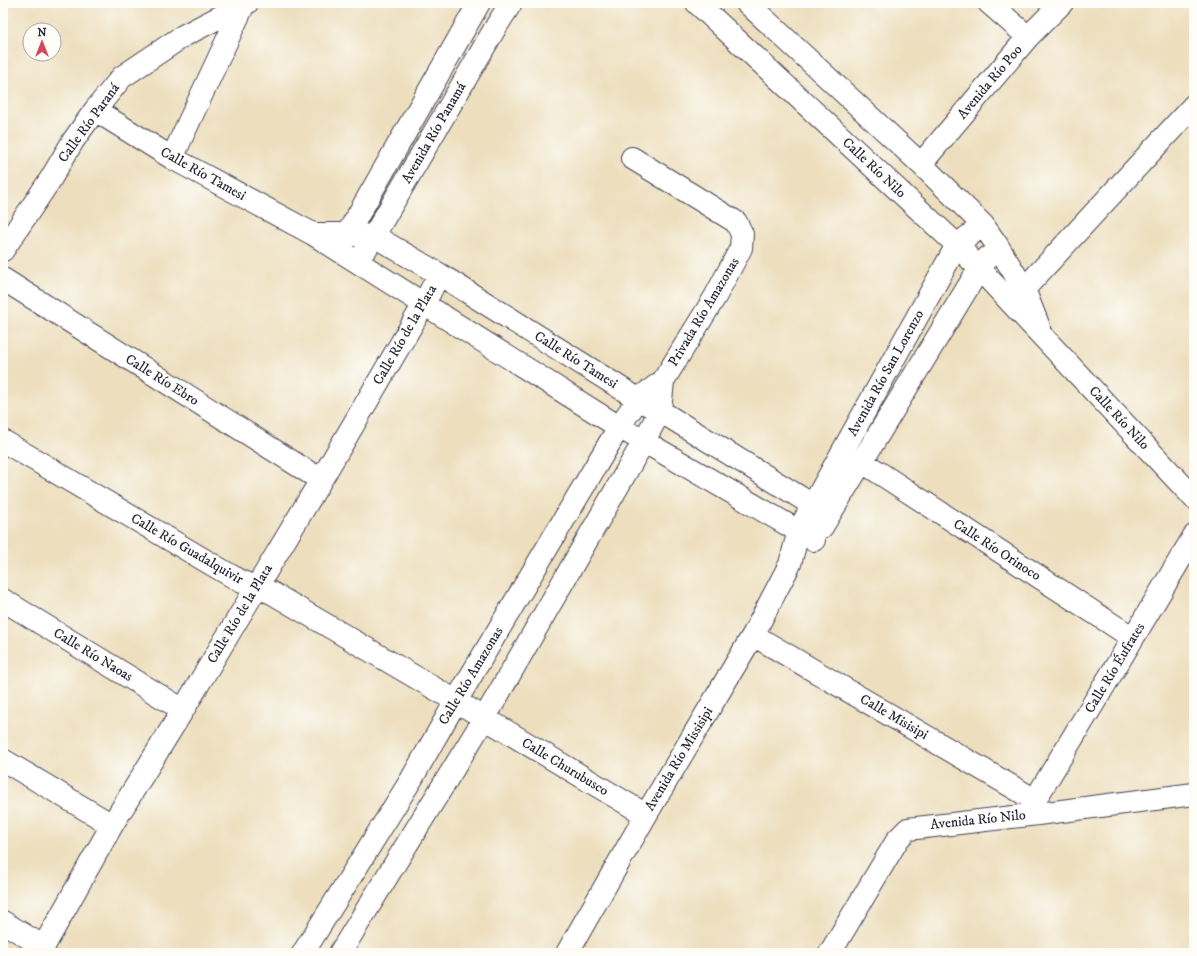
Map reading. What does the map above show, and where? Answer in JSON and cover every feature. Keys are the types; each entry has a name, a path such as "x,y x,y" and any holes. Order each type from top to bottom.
{"street":[{"name":"Avenida Río Panamá","path":"342,242 479,3"},
{"name":"Avenida Río Panamá","path":"358,262 511,3"},
{"name":"Calle Río Nilo","path":"697,3 957,246 979,269 1017,296"},
{"name":"Calle Río Nilo","path":"747,3 921,164 983,225 997,245 1017,296 1044,339 1194,498"},
{"path":"989,3 1028,37"},
{"name":"Avenida Río Poo","path":"921,164 1028,37 1062,3"},
{"path":"172,158 246,4"},
{"name":"Calle Río Paraná","path":"3,250 50,180 73,141 95,110 122,77 183,36 246,4"},
{"path":"1017,296 1194,105"},
{"name":"Calle Río Tamesi","path":"95,110 172,158 313,234 342,242 374,236 439,274 638,399 821,510"},
{"name":"Privada Río Amazonas","path":"632,158 736,222 742,234 741,248 715,297 663,380 638,399"},
{"name":"Avenida Río San Lorenzo","path":"806,535 821,510 957,246 983,225"},
{"path":"342,242 358,262 424,304 619,427 806,535"},
{"name":"Avenida Río San Lorenzo","path":"821,510 861,461 979,269 997,245"},
{"name":"Calle Río de la Plata","path":"42,950 112,825 321,480 424,304 439,274"},
{"name":"Calle Río Ebro","path":"3,279 321,480"},
{"name":"Privada Río Amazonas","path":"660,411 663,380"},
{"name":"Calle Río Amazonas","path":"303,953 411,780 456,701 619,427 638,399"},
{"path":"340,953 484,718 660,411"},
{"name":"Calle Río Guadalquivir","path":"3,441 240,581 272,593 484,718"},
{"name":"Calle Río Orinoco","path":"861,461 1133,638"},
{"name":"Avenida Río Missisipi","path":"567,953 646,815 753,635 806,535"},
{"name":"Calle Río Éufrates","path":"1036,807 1133,638 1194,536"},
{"name":"Calle Río Naoas","path":"3,600 183,710"},
{"name":"Calle Misisipi","path":"753,635 1036,807"},
{"name":"Calle Churubusco","path":"484,718 646,815"},
{"path":"3,760 112,825"},
{"name":"Avenida Río Nilo","path":"830,953 898,839 908,829 1036,807 1194,794"},
{"path":"3,922 42,950"}]}
